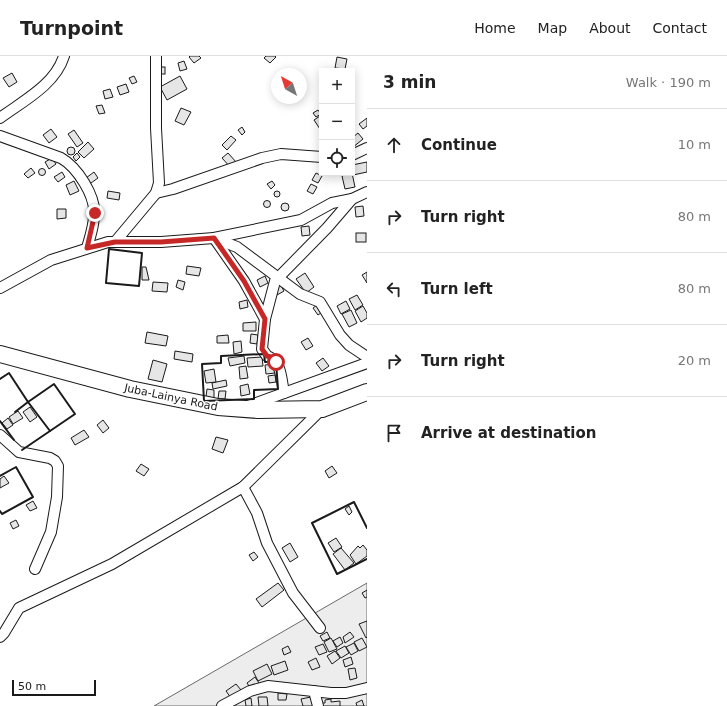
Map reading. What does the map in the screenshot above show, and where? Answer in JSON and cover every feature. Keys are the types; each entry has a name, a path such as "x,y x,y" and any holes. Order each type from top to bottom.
{"main road":[{"name":"Juba-Lainya Road","path":"0,354 130,389 218,407 258,410 322,409 367,392"}],"street":[{"path":"0,118 44,86 54,74 64,56"},
{"path":"115,242 156,193 160,174 156,128 156,56"},
{"path":"0,136 61,158 68,162 79,173 88,188 95,213 87,248"},
{"path":"355,154 367,148"},
{"path":"156,193 173,189 262,158 281,154 319,157"},
{"path":"0,288 51,260 87,248 115,242 161,242 214,238 301,220 332,203 352,199 367,192"},
{"path":"284,393 278,364 274,358 267,356 262,349 265,319 272,288 278,277 327,228 352,199"},
{"path":"214,238 242,250 300,294 320,302 340,335 349,345 367,357"},
{"path":"214,238 244,281 265,319"},
{"path":"240,409 367,363"},
{"path":"0,637 19,608 112,564 243,487 322,409"},
{"path":"0,435 19,452 50,458 55,461 58,466 57,497 51,532 35,569"},
{"path":"243,487 257,513 267,543 293,593 320,628"},
{"path":"222,706 250,691 268,686 331,693 346,693 367,688"},
{"path":"314,691 318,706"}],"shaded area":[{"path":"367,583 367,706 154,706"}],"building":[{"path":"199,56 201,58 194,63 189,57"},
{"path":"266,56 276,57 270,63 264,58"},
{"path":"337,57 347,59 345,68 335,68"},
{"path":"184,61 187,69 180,71 178,63"},
{"path":"158,67 165,67 165,74 158,74"},
{"path":"12,73 17,82 9,87 3,78"},
{"path":"134,76 137,82 132,84 129,78"},
{"path":"180,76 187,89 167,100 160,87"},
{"path":"126,84 129,92 120,95 117,87"},
{"path":"110,89 113,97 105,99 103,91"},
{"path":"102,105 105,113 99,114 96,106"},
{"path":"181,108 191,112 184,125 175,121"},
{"path":"318,110 319,115 316,117 313,113"},
{"path":"319,117 319,128 314,120"},
{"path":"367,118 367,126 363,129 359,124"},
{"path":"242,127 245,132 242,135 238,130"},
{"path":"51,129 57,137 49,143 43,135"},
{"path":"74,130 83,143 77,147 68,134"},
{"path":"358,133 363,139 355,146 355,140 355,136"},
{"path":"231,136 236,140 227,150 222,145"},
{"path":"88,142 94,149 84,158 78,152"},
{"path":"69,147 73,147 75,151 73,155 69,155 67,153 67,149"},
{"path":"77,153 80,157 76,161 73,157"},
{"path":"228,153 237,163 231,168 222,158"},
{"path":"52,158 56,164 49,169 45,162"},
{"path":"367,162 367,172 355,175 355,164"},
{"path":"31,168 35,173 28,178 24,174"},
{"path":"42,168 45,169 45,175 42,176 39,175 38,172 39,169"},
{"path":"62,172 65,177 58,182 54,177"},
{"path":"94,172 98,178 91,183 86,178"},
{"path":"316,173 319,176 322,176 318,183 312,180"},
{"path":"342,176 353,176 355,187 345,189"},
{"path":"74,181 79,191 70,195 66,185"},
{"path":"272,181 275,185 271,189 267,184"},
{"path":"311,184 317,187 313,194 307,191"},
{"path":"108,191 120,193 119,200 107,198"},
{"path":"277,191 280,194 277,197 274,194"},
{"path":"267,200 271,204 267,208 263,204"},
{"path":"283,203 287,203 289,207 287,211 283,211 281,209 281,205"},
{"path":"363,206 364,216 356,217 355,207"},
{"path":"57,209 66,209 66,218 57,219"},
{"path":"309,226 310,235 302,236 301,227"},
{"path":"356,233 366,233 366,242 356,242"},
{"path":"187,266 201,268 199,276 186,274"},
{"path":"142,267 146,267 149,280 142,280"},
{"path":"367,272 367,283 362,275"},
{"path":"305,273 314,287 306,293 296,279"},
{"path":"265,276 268,283 260,287 257,280"},
{"path":"178,280 185,282 183,290 176,287"},
{"path":"153,282 168,283 167,292 152,291"},
{"path":"280,284 284,291 277,295 273,288"},
{"path":"357,295 363,305 355,310 349,299"},
{"path":"247,300 248,307 240,309 239,302"},
{"path":"346,301 350,309 341,314 337,306"},
{"path":"320,303 325,310 318,315 313,308"},
{"path":"363,306 367,313 367,318 361,322 355,311"},
{"path":"351,310 357,323 349,327 342,314"},
{"path":"256,322 256,331 243,331 243,323"},
{"path":"147,332 168,336 166,346 145,343"},
{"path":"251,334 258,335 257,344 250,343"},
{"path":"228,335 229,343 217,343 217,336"},
{"path":"308,338 313,346 306,350 301,342"},
{"path":"241,341 242,352 234,354 233,342"},
{"path":"175,351 193,354 192,362 174,359"},
{"path":"244,356 245,363 230,366 228,358"},
{"path":"262,357 263,366 248,367 247,358"},
{"path":"323,358 329,366 322,371 316,363"},
{"path":"153,360 167,364 162,382 148,379"},
{"path":"274,364 275,373 266,374 265,365"},
{"path":"246,366 248,378 240,379 239,367"},
{"path":"214,369 216,382 206,383 204,371"},
{"path":"275,375 276,382 269,383 268,376"},
{"path":"226,380 227,386 213,389 212,383"},
{"path":"248,384 250,394 241,396 240,386"},
{"path":"207,389 214,390 214,398 206,397"},
{"path":"219,391 226,391 225,399 218,399"},
{"path":"30,407 37,417 30,422 23,412"},
{"path":"18,411 23,418 13,424 9,417"},
{"path":"8,418 13,425 7,429 2,423"},
{"path":"103,420 109,428 103,433 97,425"},
{"path":"84,430 89,437 75,445 71,438"},
{"path":"216,437 228,440 223,453 212,449"},
{"path":"141,464 149,469 144,476 136,471"},
{"path":"332,466 337,473 329,478 325,471"},
{"path":"4,476 9,483 0,488 0,479"},
{"path":"33,501 37,508 30,511 26,505"},
{"path":"349,506 352,512 349,515 345,509"},
{"path":"16,520 19,526 13,529 10,523"},
{"path":"336,538 342,547 334,552 328,543"},
{"path":"290,543 298,557 290,562 282,548"},
{"path":"363,545 367,550 367,556 356,564 350,555 358,546 360,548"},
{"path":"341,548 354,563 345,570 333,554"},
{"path":"254,552 258,557 253,561 249,555"},
{"path":"278,583 284,590 262,607 256,599"},
{"path":"367,590 367,597 365,598 362,593"},
{"path":"367,621 367,637 366,638 359,624"},
{"path":"327,632 330,638 323,641 320,636"},
{"path":"350,632 354,637 345,643 343,637"},
{"path":"340,637 343,643 337,647 333,641"},
{"path":"331,638 337,649 329,652 324,642"},
{"path":"362,638 367,647 359,651 354,642"},
{"path":"354,643 358,651 351,655 346,647"},
{"path":"323,644 327,652 319,655 315,647"},
{"path":"288,646 291,652 284,655 282,649"},
{"path":"345,646 349,653 341,658 336,651"},
{"path":"335,651 340,658 332,664 327,656"},
{"path":"351,657 353,664 345,667 343,660"},
{"path":"316,658 320,667 312,670 308,662"},
{"path":"285,661 288,670 274,675 271,666"},
{"path":"267,664 272,674 258,681 253,671"},
{"path":"355,668 357,678 350,680 348,669"},
{"path":"255,677 259,683 251,689 247,683"},
{"path":"236,684 241,690 231,698 226,691"},
{"path":"278,693 287,694 286,700 278,700"},
{"path":"258,697 267,697 268,706 259,706"},
{"path":"311,697 313,706 303,706 301,699"},
{"path":"251,698 252,706 246,706 245,700"},
{"path":"331,699 331,702 340,701 340,706 320,706 320,703 325,703 325,700"},
{"path":"362,700 364,706 357,706 356,703"}],"wall":[{"path":"109,249 142,253 139,286 106,283 109,249"},
{"path":"264,354 265,362 276,362 278,389 254,390 254,399 204,401 202,364 221,363 221,356 264,354"},
{"path":"0,379 9,373 28,402 54,384 75,414 50,431"},
{"path":"15,412 28,402 50,431 22,450"},
{"path":"0,421 14,440"},
{"path":"0,476 16,467 33,497 2,514 0,511"},
{"path":"367,528 354,502 312,523 337,574 367,559"}],"route":[{"path":"95,213 87,248 108,242 161,242 214,238 244,281 265,319 262,349 263,353 274,358 276,362"}]}
